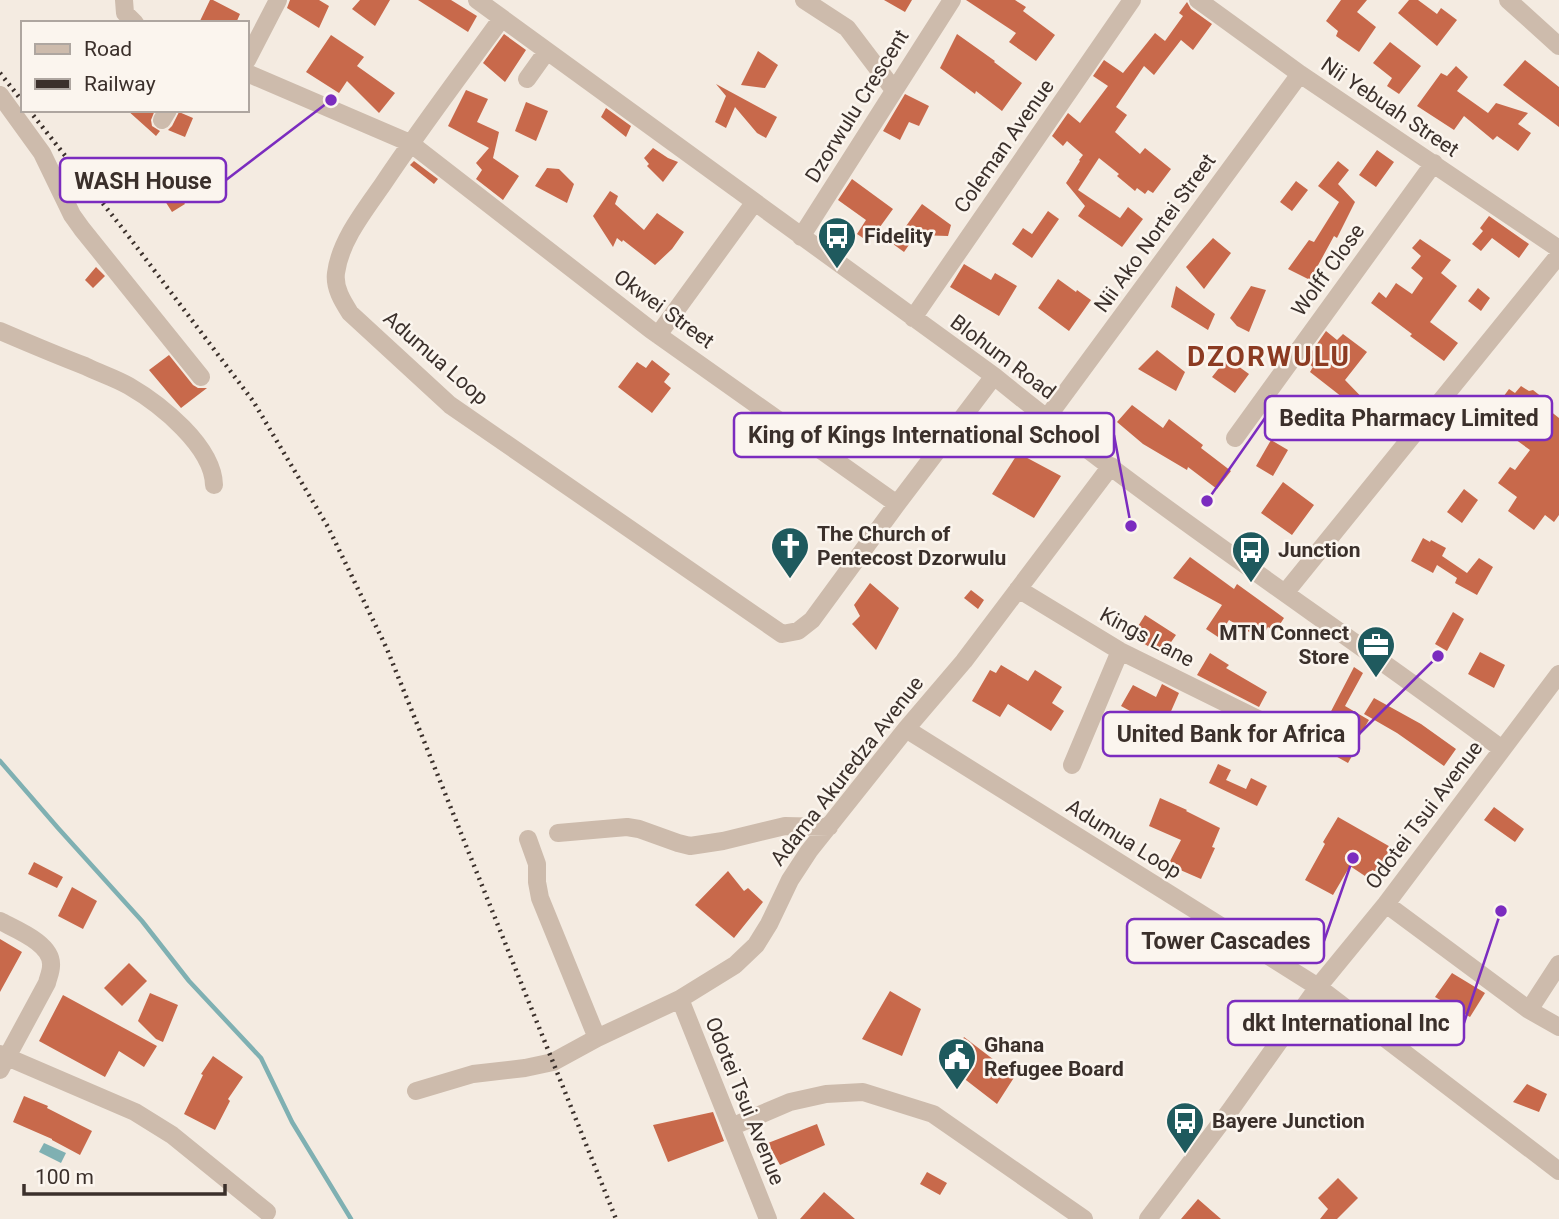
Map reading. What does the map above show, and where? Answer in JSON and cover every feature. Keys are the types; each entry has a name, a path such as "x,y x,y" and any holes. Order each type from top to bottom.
{"street":[{"path":"124,0 125,13 133,21"},
{"path":"248,59 278,0"},
{"name":"Blohum Road","path":"477,0 994,376 1046,419 1502,749"},
{"path":"804,0 847,28 894,90"},
{"name":"Dzorwulu Crescent","path":"801,237 952,0"},
{"name":"Coleman Avenue","path":"913,318 1132,0"},
{"name":"Nii Yebuah Street","path":"1199,0 1300,74 1559,249"},
{"path":"1508,0 1559,46"},
{"name":"Adumua Loop","path":"502,19 410,144 352,229 335,276 340,299 350,313 450,405 782,634 798,631 812,620 897,504"},
{"path":"527,79 547,51"},
{"name":"Okwei Street","path":"248,73 410,144 658,335 897,504"},
{"name":"Nii Ako Nortei Street","path":"1046,419 1300,74"},
{"path":"0,95 42,153 72,215 201,377"},
{"name":"Wolff Close","path":"1235,438 1434,163"},
{"path":"658,335 754,203"},
{"path":"1285,593 1559,255"},
{"path":"0,331 120,382 146,398 172,417 204,452 214,485"},
{"path":"897,504 994,376"},
{"name":"Adama Akuredza Avenue","path":"416,1091 473,1074 553,1062 680,999 735,965 756,945 790,880 809,852 906,729 964,661 1111,466"},
{"name":"Kings Lane","path":"1018,589 1120,651 1258,719"},
{"path":"1072,765 1120,651"},
{"name":"Odotei Tsui Avenue","path":"1148,1219 1318,987 1386,904 1559,674"},
{"name":"Adumua Loop","path":"906,729 1318,987 1559,1171"},
{"path":"558,833 627,827 690,846 785,826 829,827"},
{"path":"528,839 537,864 540,898 597,1038"},
{"path":"1386,904 1529,1010 1559,1027"},
{"path":"0,921 42,944 51,959 47,983 2,1060 135,1112 172,1135 267,1212"},
{"path":"1529,1010 1559,964"},
{"name":"Odotei Tsui Avenue","path":"680,999 768,1219"},
{"path":"732,1126 790,1102 825,1094 863,1092 933,1114 1084,1219"}],"water":[{"path":"44,1143 66,1153 61,1163 39,1152"}],"building":[{"path":"210,0 240,14 237,21 200,21"},
{"path":"290,0 319,0 329,6 319,28 287,8"},
{"path":"360,0 390,0 375,26 352,9"},
{"path":"418,0 451,0 477,16 468,32"},
{"path":"884,0 912,0 905,12"},
{"path":"966,0 1015,0 1026,7 1023,11 1055,35 1036,61 1009,42 1016,33"},
{"path":"1341,0 1367,0 1357,12 1376,27 1359,52 1336,36 1338,31 1326,21"},
{"path":"1409,0 1418,0 1437,14 1441,8 1457,20 1437,46 1398,13"},
{"path":"1187,2 1191,9 1212,24 1193,50 1181,40 1154,75 1144,66 1116,107 1127,115 1115,132 1140,154 1145,148 1171,169 1153,193 1148,190 1145,194 1137,188 1135,191 1099,158 1078,190 1120,218 1128,207 1143,219 1122,247 1078,216 1085,206 1066,183 1083,155 1067,141 1063,146 1052,136 1068,113 1080,123 1108,86 1093,76 1104,60 1123,73 1155,33 1165,41 1183,16 1179,13"},
{"path":"504,34 526,50 505,82 483,63"},
{"path":"957,34 1022,83 1002,111 940,68"},
{"path":"331,35 364,57 357,66 395,93 379,113 347,81 339,93 306,72"},
{"path":"1390,42 1421,66 1399,94 1387,86 1392,78 1373,63"},
{"path":"758,51 778,65 765,88 741,85"},
{"path":"1525,60 1559,87 1559,127 1503,85"},
{"path":"1456,66 1468,77 1457,91 1488,113 1496,103 1528,113 1518,124 1531,133 1518,151 1497,136 1493,140 1464,116 1454,130 1417,106 1441,73 1447,76"},
{"path":"716,84 777,117 766,138 757,133 735,107 726,128 715,122 726,96"},
{"path":"466,90 488,99 477,122 499,132 493,158 519,176 503,200 476,179 482,170 476,163 489,148 448,126"},
{"path":"905,94 929,106 919,126 909,122 900,140 883,131"},
{"path":"526,102 548,111 536,141 515,131"},
{"path":"606,108 631,126 626,137 601,117"},
{"path":"129,112 154,112 152,126 160,131 156,136"},
{"path":"179,112 193,118 185,137 168,130"},
{"path":"653,148 678,162 663,182 647,166 649,164 644,158"},
{"path":"1377,150 1394,162 1376,187 1359,175"},
{"path":"414,161 438,179 434,184 410,165"},
{"path":"1338,161 1349,170 1338,184 1355,202 1337,238 1334,236 1310,280 1288,269 1309,240 1314,242 1339,202 1318,186"},
{"path":"547,168 559,169 574,184 567,203 535,186"},
{"path":"852,179 893,209 869,242 857,234 866,220 838,200"},
{"path":"1296,181 1308,190 1292,211 1280,202"},
{"path":"171,182 185,204 172,212 158,190"},
{"path":"610,191 618,196 615,204 644,230 657,213 684,232 672,249 655,265 623,240 622,242 617,238 613,247 593,216"},
{"path":"922,204 951,225 948,236 916,235 904,252 893,244"},
{"path":"1048,211 1059,219 1032,258 1012,244 1023,228 1032,234"},
{"path":"1489,216 1529,244 1519,258 1492,238 1481,251 1472,244 1483,231 1480,228"},
{"path":"1213,238 1231,253 1204,289 1186,267"},
{"path":"1420,239 1451,260 1441,273 1457,286 1430,322 1458,343 1444,361 1371,303 1379,292 1386,298 1396,283 1412,294 1423,278 1411,268 1421,256 1412,248"},
{"path":"964,264 991,280 995,273 1017,286 999,316 950,287"},
{"path":"96,267 105,276 93,288 85,280"},
{"path":"1058,279 1091,300 1069,331 1038,308"},
{"path":"1176,286 1215,314 1208,330 1171,307"},
{"path":"1251,286 1266,290 1249,332 1237,326 1230,318"},
{"path":"1478,288 1490,298 1481,311 1468,301"},
{"path":"1326,331 1337,340 1343,334 1367,352 1345,380 1374,410 1358,434 1327,415 1342,397 1310,372 1313,367 1305,361"},
{"path":"1157,350 1185,372 1176,391 1138,369"},
{"path":"169,355 193,385 207,388 181,408 149,370"},
{"path":"1227,358 1249,374 1235,393 1212,377"},
{"path":"652,360 670,374 664,382 671,388 652,413 618,387 637,362 646,368"},
{"path":"1521,386 1529,391 1533,390 1543,398 1540,403 1559,418 1559,515 1554,522 1545,515 1534,530 1508,511 1517,497 1498,483 1510,467 1515,470 1530,450 1494,424 1496,421 1486,414 1494,402 1498,404 1509,389 1515,393"},
{"path":"1132,405 1163,428 1169,419 1231,471 1217,489 1188,467 1187,470 1143,444 1117,422"},
{"path":"1271,440 1288,450 1273,476 1256,466"},
{"path":"1018,453 1061,476 1034,518 992,494"},
{"path":"1283,482 1314,505 1292,535 1261,513"},
{"path":"1464,489 1478,500 1462,523 1447,512"},
{"path":"1423,538 1446,548 1442,556 1467,573 1479,558 1493,567 1477,595 1455,583 1457,578 1437,565 1433,573 1411,561"},
{"path":"1190,557 1234,589 1237,584 1284,618 1275,632 1268,627 1261,639 1229,620 1218,637 1206,629 1222,605 1173,578"},
{"path":"870,583 899,608 876,650 852,624 860,616 854,605"},
{"path":"971,590 984,600 978,609 964,598"},
{"path":"1453,612 1464,619 1447,651 1435,644"},
{"path":"1145,615 1176,635 1162,655 1132,636"},
{"path":"1480,652 1505,665 1494,688 1468,674"},
{"path":"1210,653 1229,665 1226,668 1267,692 1259,707 1197,675"},
{"path":"1001,665 1028,681 1035,670 1062,687 1052,703 1064,711 1051,731 1008,704 1000,717 972,701 990,670 996,673"},
{"path":"1354,667 1363,673 1345,706 1369,720 1353,747 1356,749 1348,763 1314,744"},
{"path":"1162,684 1179,693 1165,725 1121,706 1133,685 1156,697"},
{"path":"1374,698 1421,724 1456,749 1444,766 1364,714"},
{"path":"1218,764 1231,770 1226,780 1246,789 1251,778 1267,786 1257,806 1209,783"},
{"path":"1160,798 1220,828 1212,847 1215,848 1201,879 1168,865 1181,840 1149,826"},
{"path":"1494,807 1524,829 1515,842 1484,820"},
{"path":"1338,817 1394,849 1380,873 1372,870 1368,878 1350,866 1333,895 1305,880"},
{"path":"34,862 63,877 57,888 28,874"},
{"path":"728,871 744,891 748,888 763,902 734,938 695,905"},
{"path":"72,887 97,901 83,929 58,916"},
{"path":"0,939 22,952 0,992"},
{"path":"129,963 147,981 122,1006 104,988"},
{"path":"1452,973 1485,993 1470,1017 1435,997"},
{"path":"890,991 921,1009 902,1056 862,1039"},
{"path":"150,993 178,1005 163,1042 156,1039 138,1021"},
{"path":"63,995 157,1046 144,1067 119,1051 105,1077 39,1041"},
{"path":"964,1037 1015,1076 997,1104 949,1067"},
{"path":"213,1056 243,1077 228,1099 230,1101 215,1130 184,1114 203,1075 201,1074"},
{"path":"1527,1084 1547,1094 1539,1112 1513,1102"},
{"path":"24,1096 92,1131 80,1155 13,1122"},
{"path":"713,1112 724,1141 668,1162 653,1125"},
{"path":"817,1124 825,1145 780,1165 768,1143"},
{"path":"927,1172 947,1183 940,1195 920,1184"},
{"path":"1338,1178 1358,1198 1337,1219 1320,1219 1328,1209 1318,1198"},
{"path":"824,1192 855,1219 800,1219"},
{"path":"1198,1199 1221,1219 1181,1219"}],"waterway":[{"path":"0,761 142,921 189,981 261,1058 292,1122 351,1219"}],"railway":[{"path":"0,73 21,99"},
{"path":"31,112 253,401 328,527 387,649 616,1219"}],"place":[{"name":"WASH House","path":"331,100"},
{"name":"Fidelity","path":"837,270"},
{"name":"Bedita Pharmacy Limited","path":"1207,501"},
{"name":"King of Kings International School","path":"1131,526"},
{"name":"The Church of Pentecost Dzorwulu","path":"790,580"},
{"name":"Junction","path":"1251,584"},
{"name":"United Bank for Africa","path":"1438,656"},
{"name":"MTN Connect Store","path":"1376,679"},
{"name":"Tower Cascades","path":"1353,858"},
{"name":"dkt International Inc","path":"1501,911"},
{"name":"Ghana Refugee Board","path":"957,1091"},
{"name":"Bayere Junction","path":"1185,1155"}],"district":[{"name":"DZORWULU","path":"1269,356"}]}
